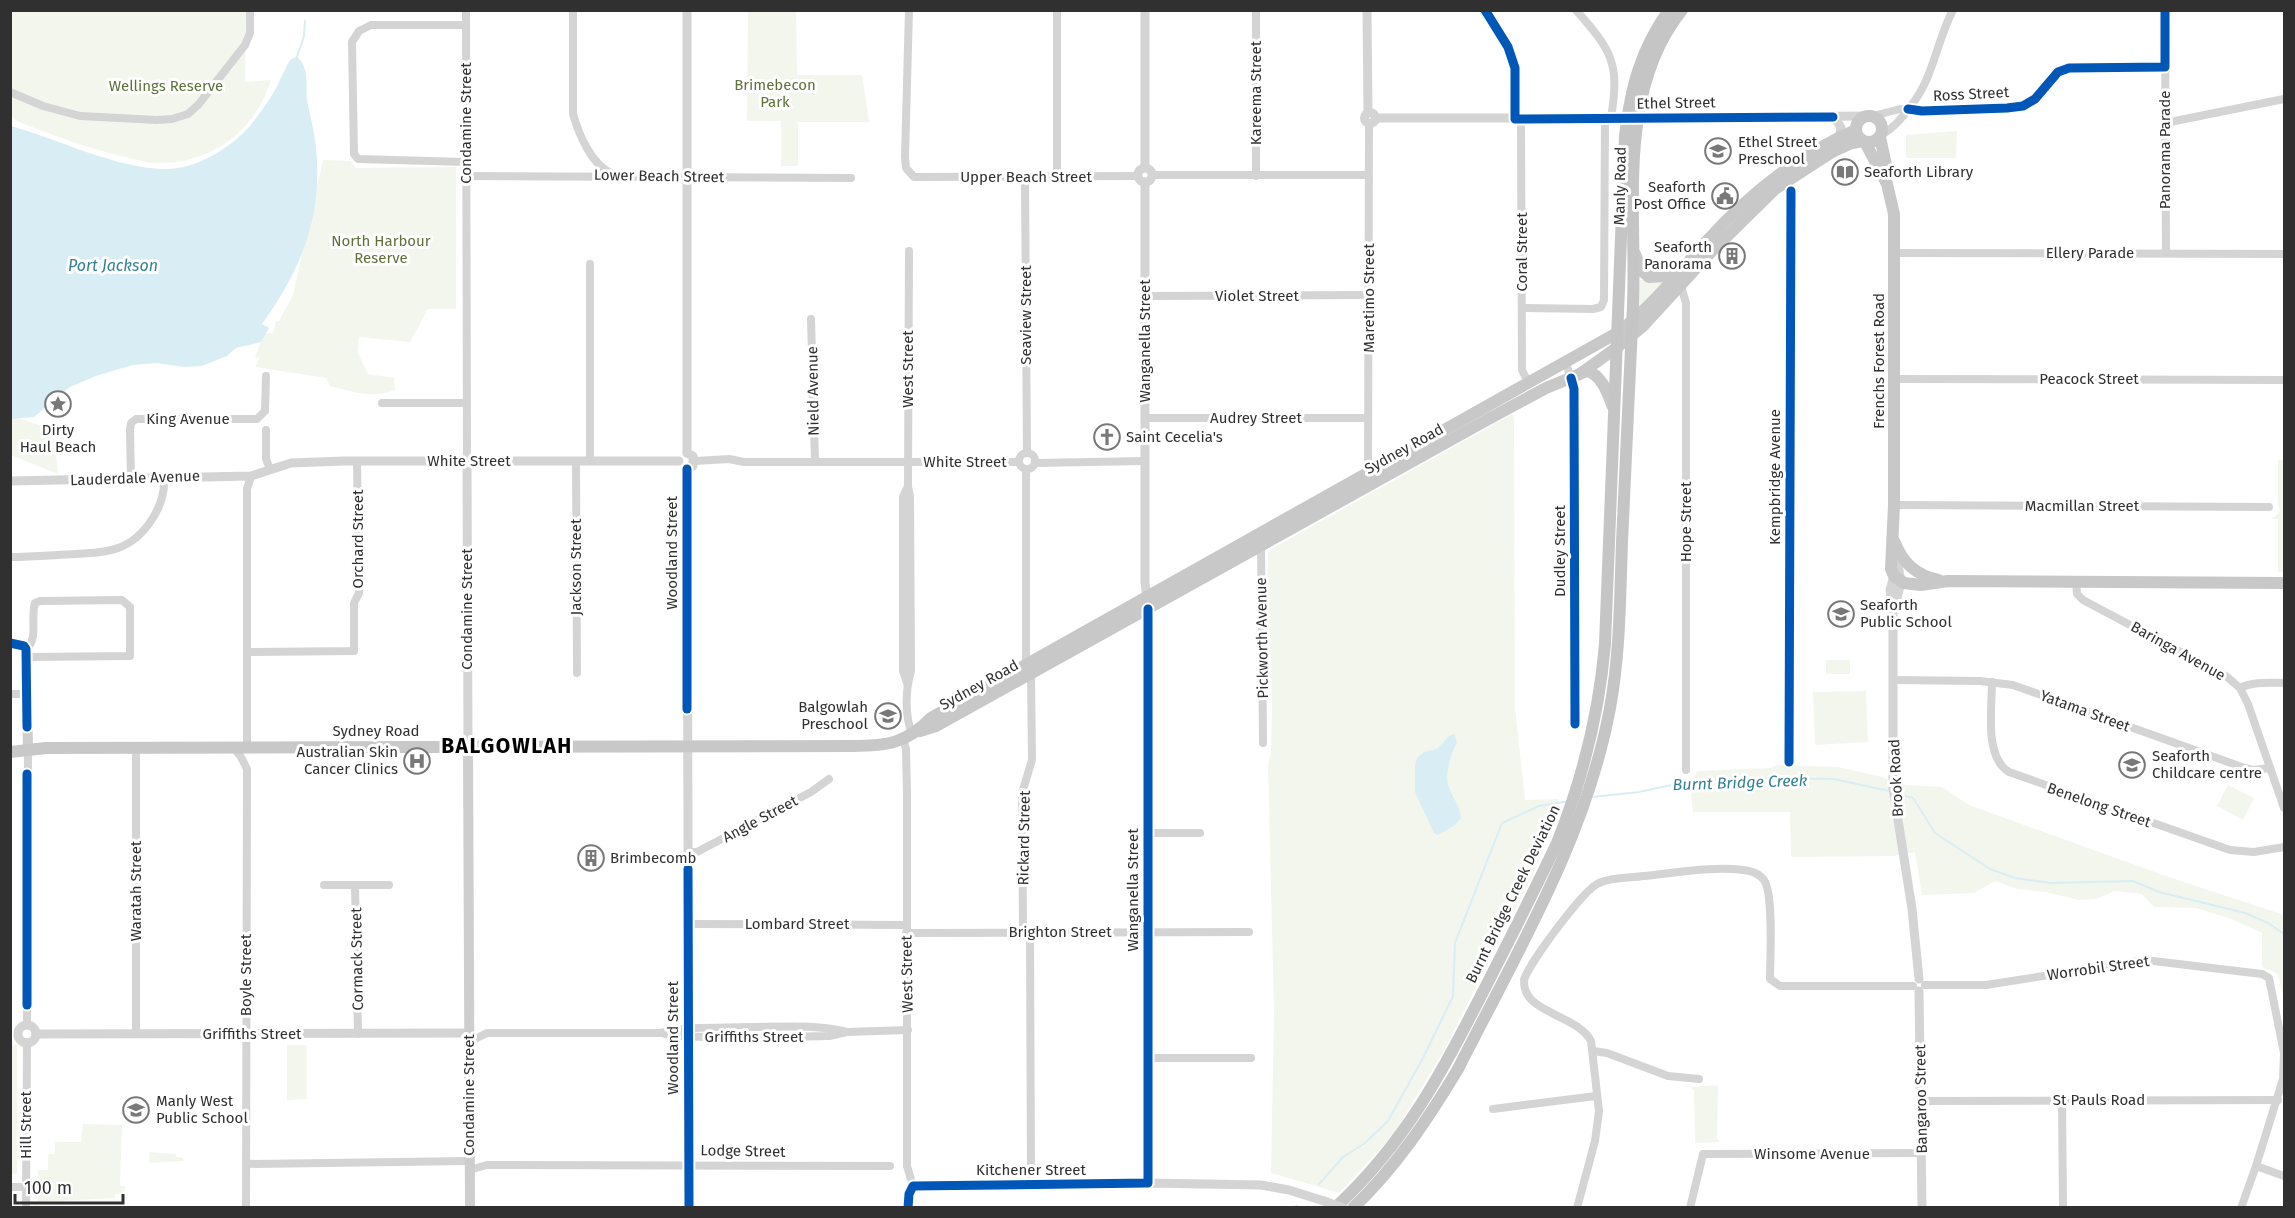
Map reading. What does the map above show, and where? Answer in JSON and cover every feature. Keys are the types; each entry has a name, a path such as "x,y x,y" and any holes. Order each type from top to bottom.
{"highway":[{"name":"Manly Road","path":"1617,333 1623,168 1629,104 1644,51 1669,10"},
{"name":"Manly Road","path":"1632,336 1635,149 1641,102 1646,78 1655,55 1665,34 1682,10"},
{"name":"Burnt Bridge Creek Deviation","path":"1330,1204 1371,1172 1396,1141 1436,1083 1581,799 1603,665 1617,333"},
{"name":"Burnt Bridge Creek Deviation","path":"1353,1208 1404,1151 1437,1105 1458,1069 1561,864 1581,799 1603,743 1617,644 1632,336"}],"main road":[{"path":"1869,116 1881,123 1880,136 1875,141 1864,141 1858,136 1856,129 1859,121 1869,116"},
{"name":"Sydney Road","path":"1261,539 1374,483 1546,388 1575,376 1616,348 1632,336 1679,280 1689,261 1745,203 1839,138 1856,129"},
{"name":"Frenchs Forest Road","path":"1880,136 1888,174 1885,181"},
{"name":"Sydney Road","path":"10,752 28,749 136,747 876,746 911,735 931,718 1029,669 1148,603 1261,539 1368,471 1529,384 1617,333 1633,322 1679,280 1783,177 1849,144 1864,141"},
{"name":"Frenchs Forest Road","path":"1864,141 1885,181 1894,210 1896,546 1890,565 1898,577"},
{"path":"1829,156 1850,151 1862,153 1878,176 1885,181"},
{"path":"1635,252 1642,272 1653,278 1665,276 1689,261"},
{"path":"1575,376 1587,371 1596,376 1613,407"},
{"path":"1368,471 1374,483"},
{"path":"1896,546 1906,563 1916,572 1948,581"},
{"path":"1898,577 1916,572"},
{"path":"1898,577 1921,585 1948,581 2284,583"},
{"path":"10,643 24,646 26,653 28,749"},
{"name":"Condamine Street","path":"468,746 470,1208"}],"street":[{"path":"10,92 43,106 80,116 158,120 188,114 198,105 245,45 250,33 250,10"},
{"name":"Condamine Street","path":"466,10 468,746"},
{"path":"573,10 573,114 598,164 606,171 621,176"},
{"path":"687,10 687,453"},
{"name":"Upper Beach Street","path":"909,10 905,157 906,168 914,177 1141,179"},
{"path":"1057,10 1057,177"},
{"path":"1141,179 1149,181 1145,10"},
{"name":"Kareema Street","path":"1256,10 1256,176"},
{"name":"Maretimo Street","path":"1367,10 1371,118 1368,175 1368,471"},
{"name":"Coral Street","path":"1485,10 1508,47 1515,68 1518,119 1522,370 1529,384"},
{"path":"1522,308 1593,309 1601,307 1604,300 1612,118 1616,82 1613,63 1602,42 1576,10"},
{"path":"1880,136 1904,117 1929,78 1953,10"},
{"name":"Panorama Parade","path":"2164,10 2166,253"},
{"path":"466,24 371,26 359,31 352,42 354,154 357,159 363,161 466,162"},
{"name":"Ross Street","path":"1908,109 1922,111 2017,107 2035,99 2053,77 2069,68 2165,67"},
{"path":"2165,123 2284,99"},
{"path":"1869,116 1908,109"},
{"name":"Ethel Street","path":"1371,118 1834,118 1869,116"},
{"path":"1834,118 1841,128 1839,138"},
{"name":"Ethel Street","path":"1834,118 1856,129"},
{"path":"1149,171 1256,176 1368,175"},
{"name":"Lower Beach Street","path":"466,176 851,178"},
{"name":"Kempbridge Avenue","path":"1783,177 1792,193 1789,762"},
{"name":"Seaview Street","path":"1025,178 1027,453"},
{"name":"Wanganella Street","path":"1141,179 1146,296 1148,1183"},
{"name":"West Street","path":"908,1208 909,1194 913,1186 907,1171 906,749 911,735 907,715 907,683 911,671 910,497 908,486 909,251"},
{"name":"Ellery Parade","path":"1895,254 2284,254"},
{"path":"590,264 590,461"},
{"name":"Hope Street","path":"1679,280 1686,303 1686,770"},
{"name":"Violet Street","path":"1146,296 1369,295"},
{"name":"Nield Avenue","path":"812,319 815,462"},
{"name":"Dudley Street","path":"1566,363 1575,376 1575,724"},
{"name":"King Avenue","path":"131,480 130,430 131,423 136,419 257,418 265,411 266,376"},
{"name":"Peacock Street","path":"1894,379 2284,380"},
{"path":"382,403 467,403"},
{"name":"Audrey Street","path":"1145,418 1368,418"},
{"path":"266,430 266,459 270,469"},
{"path":"687,453 693,456 695,461 693,466 687,469 681,466 679,461 682,454 687,453"},
{"path":"1026,469 1019,462 1022,455 1027,453 1033,456 1035,463"},
{"name":"White Street","path":"695,461 729,459 744,462 1019,462"},
{"name":"Orchard Street","path":"247,652 354,651 354,603 359,593 357,461"},
{"name":"Jackson Street","path":"576,461 577,673"},
{"name":"White Street","path":"255,475 291,463 679,461"},
{"path":"1035,463 1145,461"},
{"path":"1026,469 1031,468 1035,463"},
{"name":"Woodland Street","path":"687,469 689,1208"},
{"path":"1026,469 1029,669"},
{"path":"247,747 247,489 255,475"},
{"name":"Lauderdale Avenue","path":"10,481 131,480 255,475"},
{"path":"10,557 99,552 118,548 140,535 152,519 160,500 164,478"},
{"name":"Macmillan Street","path":"1894,505 2269,507"},
{"name":"Pickworth Avenue","path":"1261,539 1263,743"},
{"name":"Brook Road","path":"1898,577 1893,611 1893,788 1912,909 1919,985"},
{"name":"Baringa Avenue","path":"2076,582 2077,594 2083,600 2226,676 2240,688 2248,704 2284,805"},
{"path":"123,600 130,607 130,656 26,653 33,639 35,603 40,601 123,600"},
{"name":"Rickard Street","path":"1029,669 1032,756 1022,793 1031,1185"},
{"name":"Yatama Street","path":"1894,680 1992,682 2023,688 2248,769 2270,768"},
{"name":"Benelong Street","path":"1992,682 1994,754 1999,765 2009,772 2230,850 2254,852 2284,847"},
{"path":"2240,688 2248,684 2284,683"},
{"path":"10,694 27,694"},
{"name":"Waratah Street","path":"136,747 136,1034"},
{"name":"Boyle Street","path":"233,747 247,769 246,1208"},
{"path":"27,1025 28,749"},
{"name":"Angle Street","path":"688,852 697,852 811,792 829,779"},
{"path":"1147,833 1200,833"},
{"name":"Worrobil Street","path":"1593,1051 1586,1032 1539,1005 1527,995 1524,986 1525,979 1536,958 1582,896 1592,886 1603,881 1703,870 1744,870 1754,872 1764,879 1769,893 1770,979 1780,986 1986,985 2145,960 2262,974 2269,978 2284,1053 2283,1078 2278,1100"},
{"path":"324,885 389,885"},
{"name":"Cormack Street","path":"356,885 358,1034"},
{"name":"Lombard Street","path":"688,924 907,929"},
{"name":"Brighton Street","path":"907,929 1026,932 1249,932"},
{"name":"Bangaroo Street","path":"1919,985 1922,1208"},
{"path":"27,1025 32,1027 36,1034 34,1039 27,1042 14,1034 27,1025"},
{"name":"Griffiths Street","path":"36,1034 358,1034 469,1037 487,1033 688,1033 831,1028 847,1032 908,1030"},
{"name":"Hill Street","path":"26,1208 27,1042"},
{"path":"1577,1208 1595,1141 1599,1111 1593,1051 1607,1053 1668,1076 1699,1079"},
{"path":"1148,1058 1251,1058"},
{"path":"1493,1109 1596,1096"},
{"path":"2062,1100 2063,1208"},
{"path":"2241,1208 2278,1100"},
{"name":"St Pauls Road","path":"1921,1101 2278,1100"},
{"name":"Winsome Avenue","path":"1690,1208 1703,1154 1922,1153"},
{"name":"Lodge Street","path":"246,1164 890,1166"},
{"path":"2256,1166 2284,1176"},
{"name":"Kitchener Street","path":"913,1186 1148,1183 1261,1185 1289,1190 1343,1208"},
{"path":"10,1187 26,1187"}],"green space":[{"name":"Wellings Reserve","path":"10,11 246,11 245,82 271,80 255,114 244,128 216,149 182,161 162,163 147,162 108,152 30,126 17,121 11,115"},
{"name":"Brimebecon Park","path":"748,11 796,11 797,75 862,75 869,122 798,122 798,166 781,166 781,121 747,121"},
{"path":"1957,131 1956,158 1906,158 1906,135"},
{"name":"North Harbour Reserve","path":"323,160 350,161 356,168 456,167 456,309 428,309 410,342 359,337 358,353 368,374 394,378 395,390 387,393 355,392 330,386 326,378 255,367 260,358 255,357 264,334 273,333 276,321 279,321 293,295"},
{"path":"1640,280 1667,280 1639,307"},
{"path":"1512,414 1514,418 1515,706 1525,800 1559,799 1549,837 1531,878 1442,1054 1393,1135 1339,1193 1271,1173 1274,1013 1268,766 1271,750 1272,710 1271,653 1267,623 1268,553"},
{"path":"10,415 53,430 58,474 11,455"},
{"path":"2278,460 2284,460 2284,572 2278,572 2278,519 2271,519 2280,510"},
{"path":"1826,660 1850,660 1850,674 1826,674"},
{"path":"1866,691 1868,742 1815,745 1813,692"},
{"path":"1777,765 1838,767 1905,785 1942,787 1969,805 2166,876 2284,915 2284,1001 2278,974 2262,967 2262,933 2231,919 2196,908 2154,907 2142,894 2115,891 2096,899 2078,900 2046,892 2017,889 1995,881 1974,893 1922,895 1915,852 1893,856 1791,857 1790,812 1693,812 1690,786 1697,771 1770,768"},
{"path":"2228,785 2254,798 2243,820 2217,806"},
{"path":"11,1045 17,1045 17,1174 10,1174"},
{"path":"287,1045 307,1045 307,1099 287,1100"},
{"path":"1718,1085 1717,1138 1720,1142 1695,1143 1694,1091 1691,1087"},
{"path":"83,1124 122,1125 120,1186 126,1186 124,1192 115,1195 115,1198 38,1202 38,1170 48,1170 48,1154 55,1154 55,1142 81,1142"},
{"path":"149,1152 176,1154 176,1157 183,1158 183,1161 149,1163"}],"water":[{"name":"Port Jackson","path":"297,57 305,71 307,100 314,131 316,197 306,242 288,283 262,324 269,328 261,342 236,348 227,356 202,366 184,367 156,363 133,365 96,376 70,387 34,417 11,419 11,126 108,159 147,168 178,168 212,156 242,134 270,98 291,59"},
{"path":"1454,734 1457,742 1450,759 1447,778 1461,818 1455,825 1438,835 1434,833 1415,792 1415,766 1417,758 1424,752 1437,749 1449,736"}],"waterway":[{"path":"297,57 304,36 305,21"},
{"name":"Burnt Bridge Creek","path":"1592,797 1639,792 1686,782 1741,778 1834,779 1889,791"},
{"name":"Burnt Bridge Creek","path":"1898,794 1913,798 1935,833 1990,869 2015,878 2051,883 2133,881 2159,892 2245,913 2268,923 2284,934"},
{"name":"Burnt Bridge Creek","path":"1319,1184 1343,1157 1365,1143 1388,1121 1424,1056 1453,996 1455,943 1502,823 1539,806 1569,801"},
{"name":"Burnt Bridge Creek","path":"1290,1208 1297,1206"}],"cycle path":[{"path":"1485,10 1508,47 1515,68 1515,119 1833,117"},
{"path":"1908,109 1922,111 2023,106 2035,99 2058,72 2069,68 2165,67 2165,10"},
{"path":"1789,762 1791,191"},
{"path":"1571,378 1574,389 1575,724"},
{"path":"687,469 687,709"},
{"path":"908,1208 909,1194 913,1186 1148,1183 1148,609"},
{"path":"10,643 24,646 26,649 27,727"},
{"path":"27,774 27,1005"},
{"path":"688,869 689,1208"}],"place":[{"name":"Ethel Street Preschool","path":"1718,151"},
{"name":"Seaforth Library","path":"1845,172"},
{"name":"Seaforth Post Office","path":"1725,196"},
{"name":"Seaforth Panorama","path":"1732,256"},
{"name":"Dirty Haul Beach","path":"58,404"},
{"name":"Saint Cecelia's","path":"1107,437"},
{"name":"Seaforth Public School","path":"1841,614"},
{"name":"Balgowlah Preschool","path":"888,716"},
{"name":"Australian Skin Cancer Clinics","path":"417,761"},
{"name":"Seaforth Childcare centre","path":"2132,765"},
{"name":"Brimbecomb","path":"591,858"},
{"name":"Manly West Public School","path":"136,1110"}],"district":[{"name":"BALGOWLAH","path":"507,746"}]}
